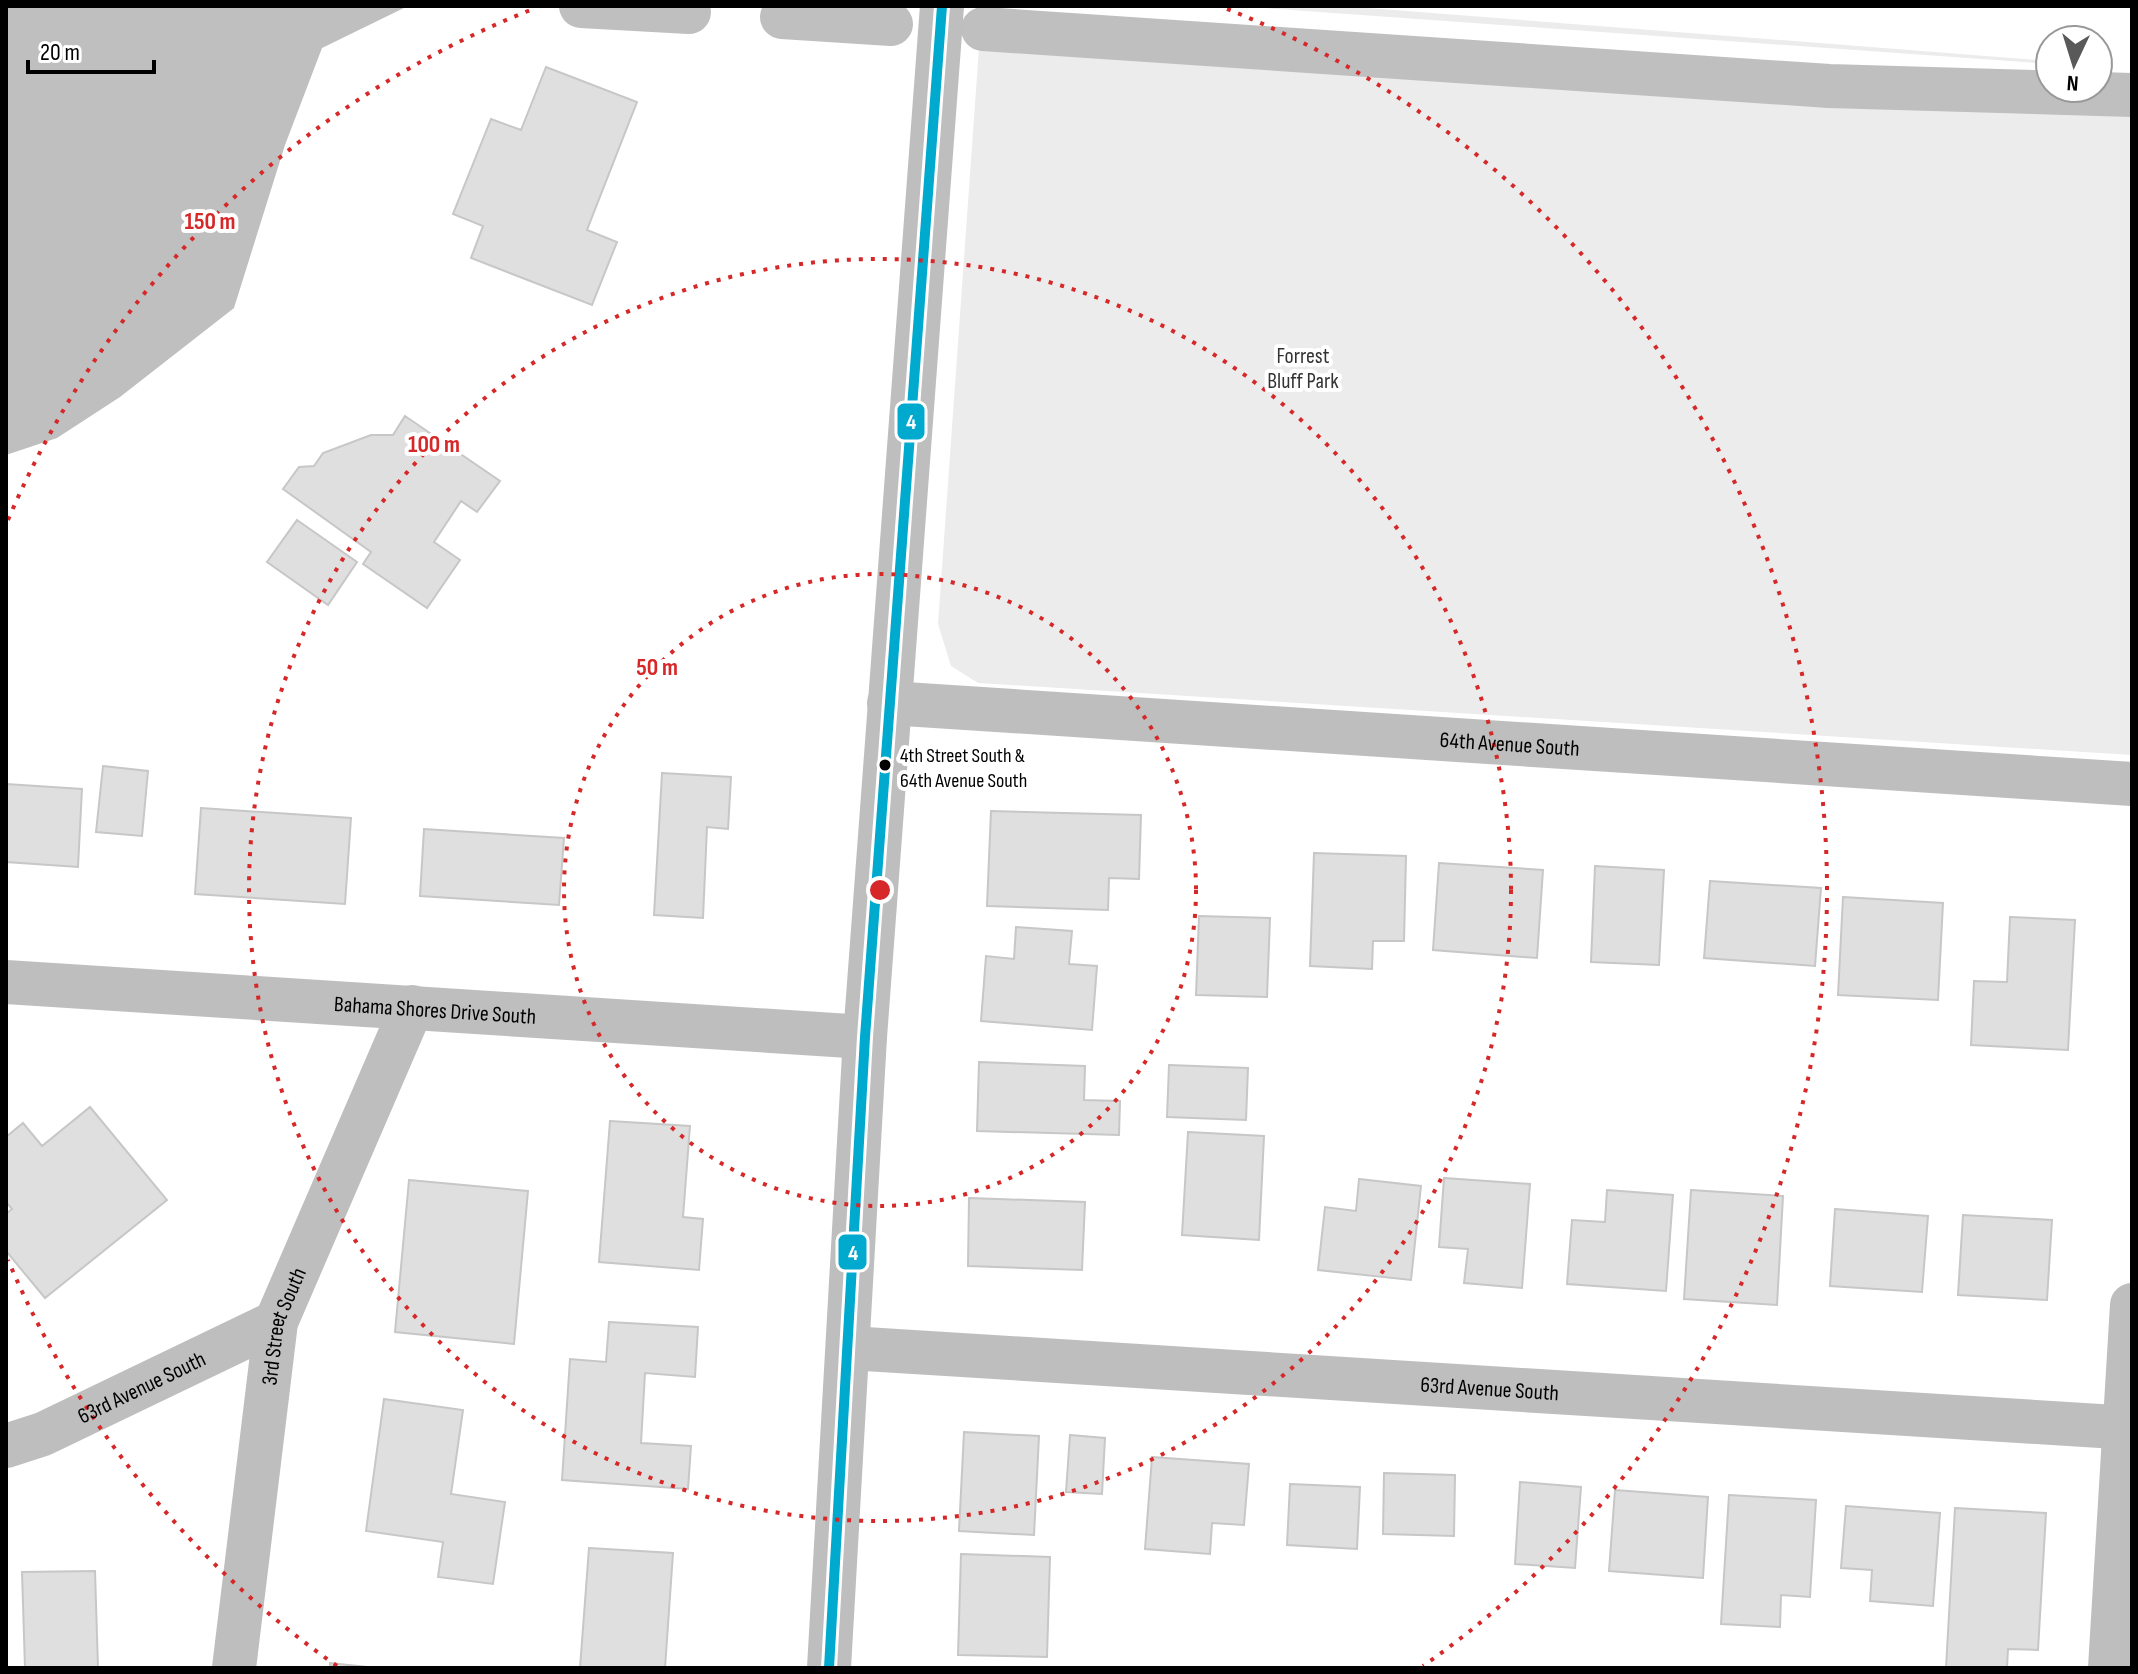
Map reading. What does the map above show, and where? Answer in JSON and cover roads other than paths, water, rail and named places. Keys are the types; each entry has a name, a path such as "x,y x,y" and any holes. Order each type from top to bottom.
{"street":[{"path":"829,1668 865,1037 942,6"},
{"name":"64th Avenue South","path":"889,703 2132,784"},
{"name":"Bahama Shores Drive South","path":"6,982 865,1037"},
{"name":"3rd Street South","path":"234,1668 276,1322 412,1007"},
{"path":"2110,1668 2128,1427 2132,1305"},
{"name":"63rd Avenue South","path":"6,1446 43,1434 276,1322"},
{"name":"63rd Avenue South","path":"849,1348 2128,1427"}],"waterway":[{"path":"581,6 689,12"},
{"path":"782,17 891,24"},
{"path":"983,29 1829,86 2132,95"}],"place":[{"name":"4th Street South & 64th Avenue South","path":"885,765"}],"park label":[{"name":"Forrest Bluff Park","path":"1303,368"}]}
